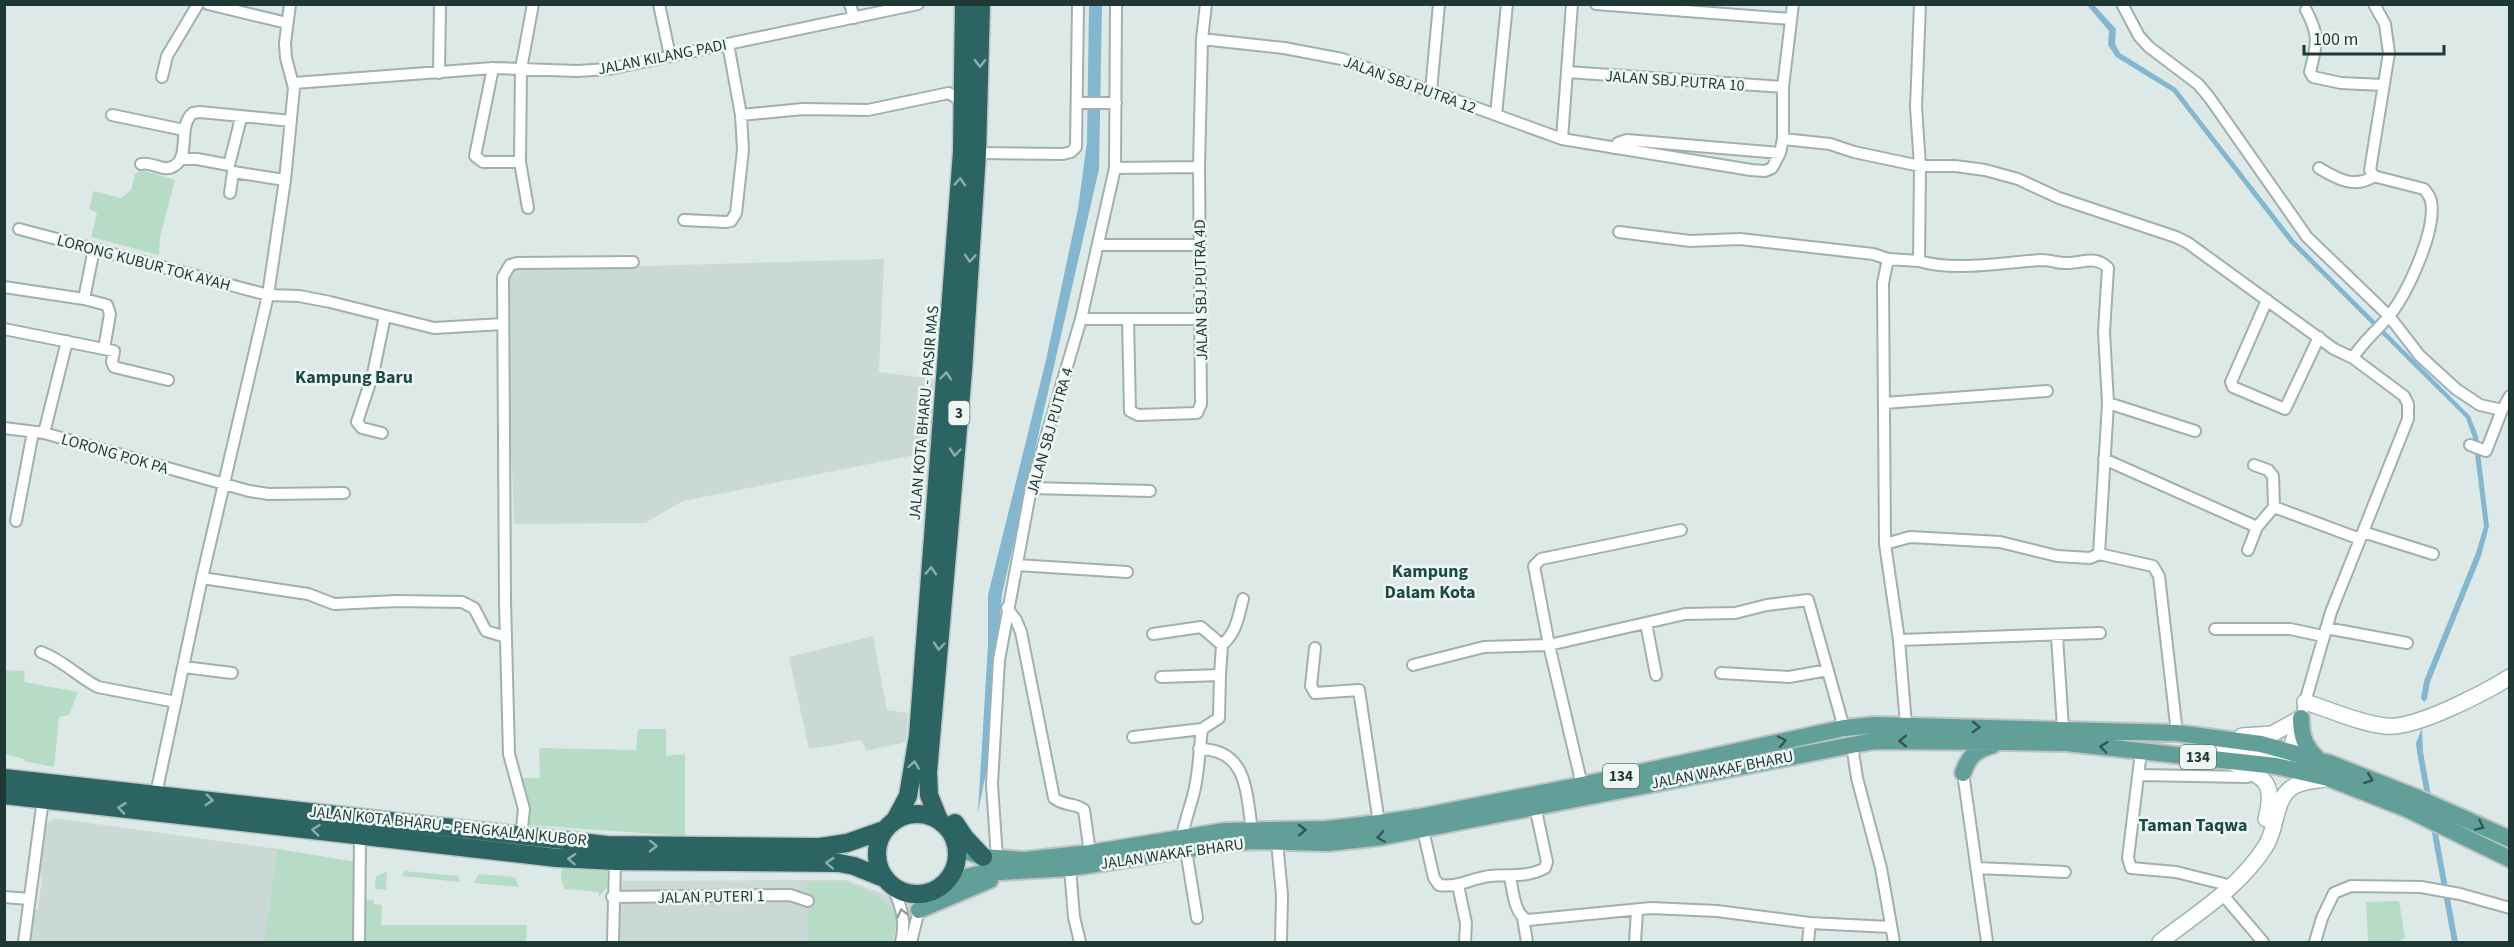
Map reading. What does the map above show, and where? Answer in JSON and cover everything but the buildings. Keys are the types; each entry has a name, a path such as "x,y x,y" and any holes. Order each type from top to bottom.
{"highway":[{"name":"JALAN KOTA BHARU - PASIR MAS","path":"890,825 908,796 918,736 962,152 956,98 964,4"},
{"name":"3","path":"939,820 932,805 928,786 963,371 977,153 981,4"},
{"path":"930,758 944,805 965,838 990,858"},
{"name":"JALAN KOTA BHARU - PENGKALAN KUBOR","path":"4,778 607,845 820,847 847,843 890,825"},
{"name":"JALAN KOTA BHARU - PENGKALAN KUBOR","path":"4,795 557,858 615,861 839,863 854,866 889,881"},
{"path":"917,814 928,815 939,820 952,834 956,843 956,864 939,886 916,894 907,892 889,881 881,871 877,855 880,838 890,825 917,814"}],"main road":[{"path":"2301,718 2303,740 2320,760"},
{"name":"JALAN WAKAF BHARU","path":"939,886 983,873 1070,868 1252,830 1327,829 1419,817 1582,785 1844,728 1906,725 2177,733 2203,735 2290,751 2320,760 2418,798 2510,839"},
{"name":"JALAN WAKAF BHARU","path":"956,843 965,851 990,858 1024,860 1184,844 1328,843 1423,830 1875,741 1930,741 2067,743 2276,766 2328,778 2424,818 2510,859"},
{"path":"1930,741 1950,753 1963,773"},
{"path":"1963,773 1968,758 1974,752 2009,742"},
{"path":"919,910 984,882 1050,869"}],"street":[{"path":"162,77 167,56 198,4"},
{"path":"208,4 287,23"},
{"path":"156,794 202,578 268,295 285,180 294,83 285,58 290,4"},
{"path":"439,73 440,4"},
{"path":"528,208 520,162 521,69 533,4"},
{"path":"659,4 670,56"},
{"path":"850,4 854,18"},
{"name":"JALAN KILANG PADI","path":"294,83 493,68 577,71 609,69 918,4"},
{"path":"977,153 1063,154 1071,152 1077,140 1079,103 1078,4"},
{"name":"JALAN SBJ PUTRA 4","path":"990,858 999,660 1007,608 1031,488 1081,319 1115,168 1113,103 1116,4"},
{"name":"JALAN SBJ PUTRA 4D","path":"1128,319 1128,406 1130,411 1138,415 1192,414 1200,409 1199,167 1202,39 1206,4"},
{"path":"1431,91 1439,4"},
{"path":"1496,115 1507,4"},
{"path":"1562,139 1572,4"},
{"path":"1596,4 1791,19"},
{"path":"1780,153 1783,139 1783,87 1793,4"},
{"path":"1919,261 1920,166 1916,107 1920,4"},
{"path":"2353,358 2387,318 2406,287 2426,244 2430,227 2431,198 2424,189 2374,176 2370,170 2389,52 2385,24 2374,4"},
{"path":"2123,5 2144,42 2198,84 2209,97 2307,237 2387,318 2420,356 2456,389 2480,405 2502,410"},
{"path":"2306,10 2317,29 2318,43 2310,72 2313,77 2341,83 2383,85"},
{"name":"JALAN SBJ PUTRA 12","path":"1202,39 1317,53 1342,59 1529,129 1562,139 1614,148 1751,170 1765,171 1772,168 1780,153 1627,140 1618,143 1614,148"},
{"path":"684,220 726,222 734,218 741,174 741,115 728,44"},
{"path":"493,68 474,156 483,162 520,162"},
{"name":"JALAN SBJ PUTRA 10","path":"1567,72 1783,87"},
{"path":"741,115 803,109 868,110 956,98"},
{"path":"1079,103 1113,103"},
{"path":"141,164 168,168 176,165 181,159 187,118 193,113 291,121"},
{"path":"112,115 184,130"},
{"path":"181,159 197,159 228,165 241,118"},
{"path":"1783,139 1830,144 1854,152 1920,166 1955,166 1984,170 2018,179 2059,198 2176,237 2188,243 2334,349 2353,358 2404,396 2409,411 2324,632 2290,751 2282,757 2212,751 2181,755"},
{"path":"1115,168 1199,167"},
{"path":"2319,168 2335,178 2356,183 2365,182 2374,176"},
{"path":"230,193 233,172 285,180"},
{"name":"LORONG KUBUR TOK AYAH","path":"19,229 268,295 299,296 434,328 503,324"},
{"path":"1619,232 1690,241 1740,239 1873,254 1888,259 1941,265 2043,260 2071,263 2085,260 2104,264 2108,268 2109,276 2104,332 2108,403 2099,554"},
{"path":"1098,245 1198,245"},
{"path":"84,298 94,249"},
{"path":"1888,259 1883,283 1885,544 1899,640 1906,725"},
{"path":"521,837 524,810 509,754 503,277 510,265 517,263 633,262"},
{"path":"4,287 84,298 103,303 110,309 104,349"},
{"path":"2267,300 2231,382 2233,387 2285,410 2319,337"},
{"path":"382,433 362,428 357,422 373,374 385,316"},
{"path":"1081,319 1200,320"},
{"path":"4,328 114,351 112,362 114,367 168,380"},
{"path":"44,433 67,341"},
{"path":"1884,403 2048,392"},
{"path":"2475,448 2486,451 2510,396"},
{"path":"2108,403 2195,431"},
{"name":"LORONG POK PA","path":"4,428 44,433 249,491 269,494 344,493"},
{"path":"16,521 33,432"},
{"path":"2104,459 2257,527"},
{"path":"2248,550 2257,527 2274,507 2273,476 2268,471 2254,465"},
{"path":"1031,488 1150,491"},
{"path":"2274,507 2361,536 2433,554"},
{"path":"1582,785 1549,645 1534,566 1536,562 1680,530"},
{"path":"1885,544 1910,537 2000,542 2057,556 2090,558 2099,554 2148,564 2157,570 2177,733"},
{"path":"1017,565 1126,572"},
{"path":"202,578 308,594 334,604 397,601 462,602 474,608 486,631 506,637"},
{"path":"1133,737 1202,729 1219,717 1222,645 1231,637 1236,628 1243,599"},
{"path":"1413,665 1484,647 1549,645 1685,614 1735,613 1767,605 1809,600 1844,728"},
{"path":"1007,608 1021,632 1054,798 1061,804 1078,806 1084,810 1090,853"},
{"path":"1646,623 1656,675"},
{"path":"1153,634 1201,627 1222,645"},
{"path":"2215,628 2290,629 2407,643"},
{"path":"1899,640 2100,633"},
{"path":"2057,636 2063,728"},
{"path":"1316,648 1311,686 1315,693 1359,690 1379,823"},
{"path":"41,652 56,657 98,687 176,702"},
{"path":"184,667 232,673"},
{"path":"1721,673 1789,678 1828,670"},
{"path":"1161,677 1220,675"},
{"path":"2305,702 2377,725 2397,726 2447,709 2510,677"},
{"name":"JALAN WAKAF BHARU","path":"2203,735 2272,734 2301,718"},
{"path":"1197,918 1184,844 1185,819 1193,797 1198,772 1202,729"},
{"path":"1852,745 1857,778 1881,868 1894,942"},
{"path":"1199,750 1213,749 1223,753 1241,770 1252,830"},
{"path":"2141,752 2128,858 2131,868 2176,872 2223,889 2263,942"},
{"path":"2160,942 2205,907 2223,889 2247,860 2264,827 2271,796 2269,788 2260,776 2228,761"},
{"path":"1963,773 1987,942"},
{"path":"2139,775 2247,777"},
{"path":"2223,889 2241,879 2267,846 2274,830 2280,804 2289,789 2297,784 2328,778"},
{"path":"24,942 43,799"},
{"path":"1423,830 1436,882 1444,886 1458,885 1490,876 1510,877 1539,871 1546,865 1535,807"},
{"path":"359,942 360,835"},
{"path":"1277,842 1282,896 1281,942"},
{"path":"613,942 612,897 615,861"},
{"path":"1070,868 1074,917 1080,942"},
{"path":"1976,868 2065,872"},
{"path":"1510,877 1523,918 1527,942"},
{"path":"889,881 904,916 901,942"},
{"path":"1458,885 1466,923 1465,942"},
{"path":"911,942 919,910 939,886"},
{"path":"2315,942 2322,918 2334,893 2351,886 2398,886 2439,890 2510,908"},
{"name":"JALAN PUTERI 1","path":"612,897 792,895 808,901"},
{"path":"4,897 29,899"},
{"path":"1523,918 1533,920 1651,908 1717,911 1810,923 1890,927"},
{"path":"1635,942 1637,911"},
{"path":"1808,942 1810,923"}],"shaded area":[{"path":"884,259 879,372 934,379 931,444 920,454 683,501 645,523 514,524 505,270"},
{"path":"873,636 887,710 908,713 906,742 866,751 862,740 809,749 789,657"},
{"path":"54,818 356,862 356,942 28,942 31,914 38,909 42,878 38,872 45,825"},
{"path":"846,880 913,905 906,942 618,942 617,881"}],"green space":[{"path":"141,170 175,180 160,237 159,255 91,237 97,213 89,209 94,191 121,198 131,190 135,174"},
{"path":"6,670 25,671 24,682 78,692 69,715 59,717 54,767 24,761 24,759 5,754"},
{"path":"638,729 666,729 666,756 685,754 685,836 530,825 518,778 540,778 539,748 636,750"},
{"path":"278,849 356,862 355,942 264,942"},
{"path":"562,867 607,871 607,887 599,897 599,892 565,889 561,879"},
{"path":"404,871 458,876 460,882 402,876"},
{"path":"387,872 386,890 375,889 376,876"},
{"path":"478,874 515,877 519,887 474,883"},
{"path":"846,882 879,898 896,913 892,942 808,942 807,883"},
{"path":"359,899 374,900 374,904 382,905 381,925 527,925 526,942 359,942"},
{"path":"2399,901 2405,938 2397,942 2368,942 2366,902"}],"water":[{"path":"1089,5 1102,5 1099,169 1002,594 986,773 978,812 988,644 988,595 1046,360 1078,209 1087,142"},
{"path":"2087,5 2094,5 2116,29 2115,44 2120,53 2176,88 2294,240 2470,416 2478,436 2489,526 2481,556 2424,702 2421,698 2424,681 2476,553 2484,526 2473,438 2466,418 2290,243 2173,92 2116,57 2108,45 2109,31"},
{"path":"2422,728 2423,752 2458,942 2452,942 2417,752 2416,743"}],"district":[{"name":"Kampung Baru","path":"354,377"},
{"name":"Kampung Dalam Kota","path":"1430,581"},
{"name":"Taman Taqwa","path":"2193,825"}]}
